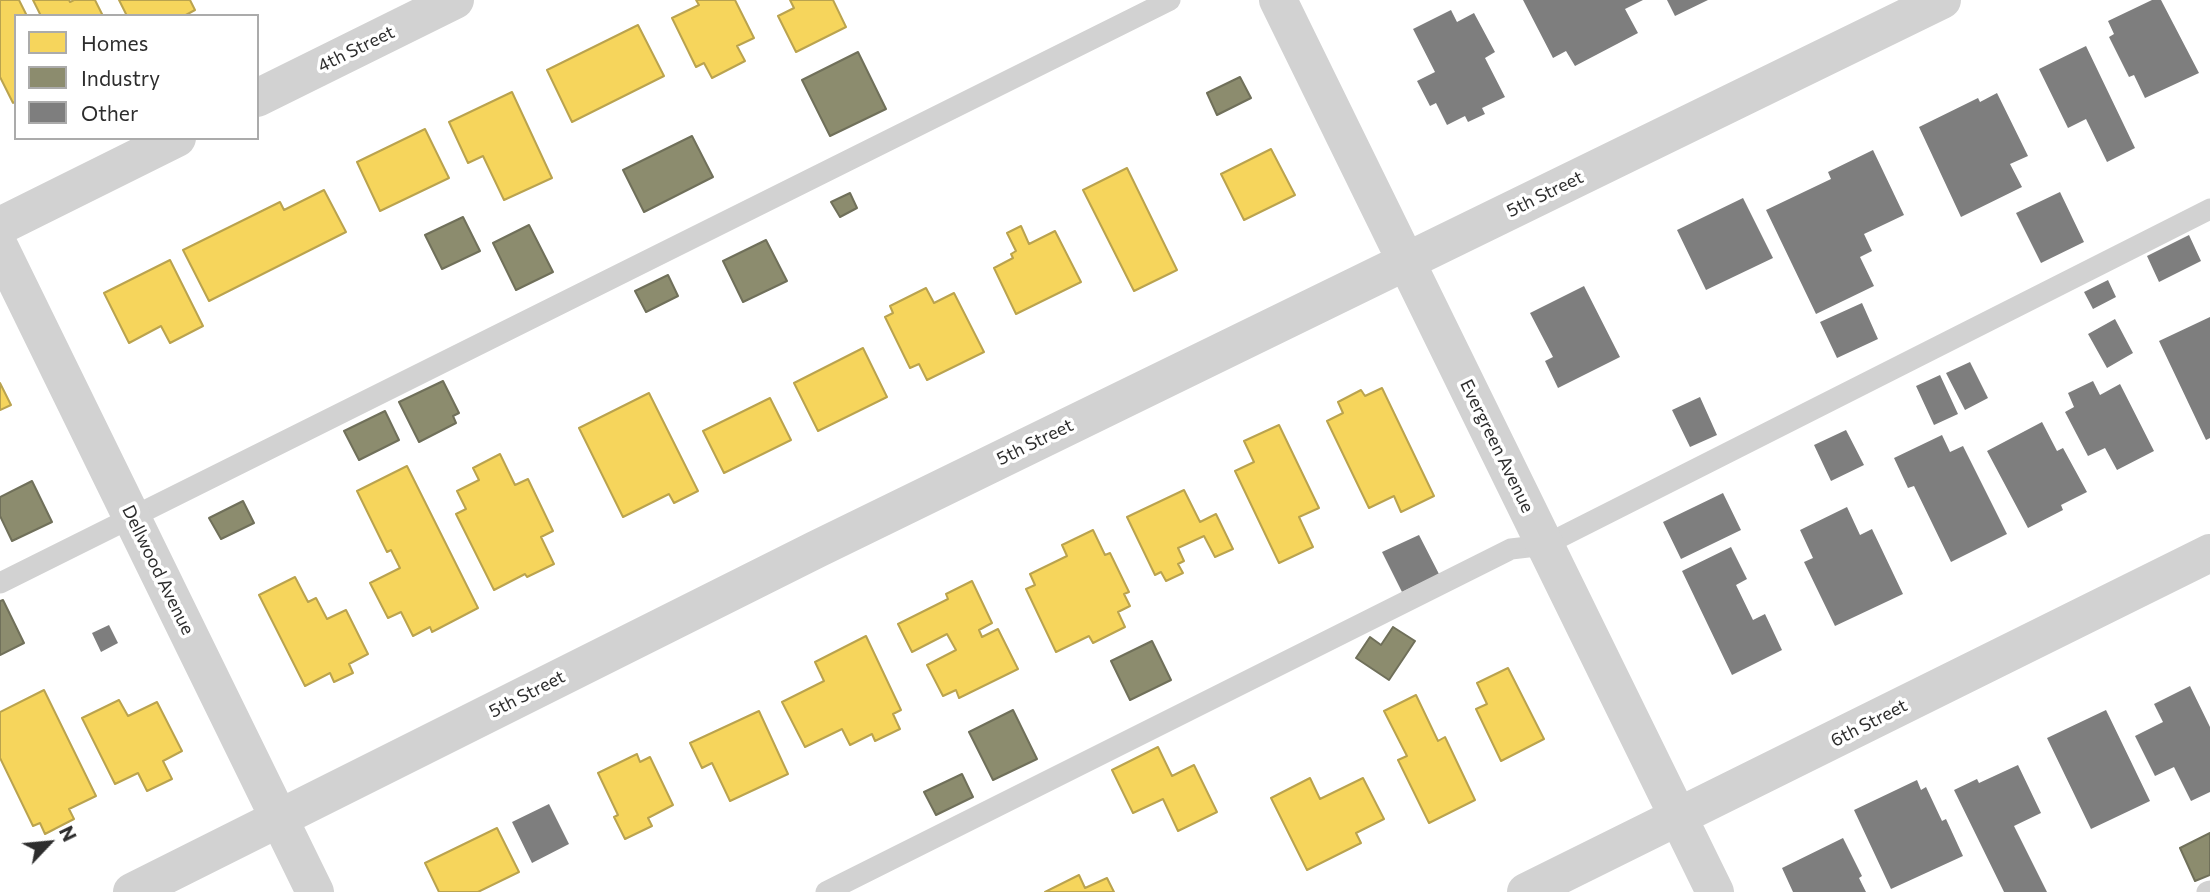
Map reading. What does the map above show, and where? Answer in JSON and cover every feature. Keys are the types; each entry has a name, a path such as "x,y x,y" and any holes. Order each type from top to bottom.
{"street":[{"name":"4th Street","path":"259,97 455,0"},
{"name":"Evergreen Avenue","path":"1278,0 1715,892"},
{"name":"5th Street","path":"132,892 817,549 1942,0"},
{"path":"0,226 173,140"},
{"name":"Dellwood Avenue","path":"0,248 315,892"},
{"name":"6th Street","path":"1526,892 2210,553"}],"lane":[{"path":"0,583 1170,0"},
{"path":"826,892 1511,549 1545,545 2210,209"}],"building: Homes":[{"path":"0,0 19,0 26,14 14,14 13,103 0,77"},
{"path":"33,0 95,0 102,14 40,14"},
{"path":"119,0 190,0 195,10 188,14 126,14"},
{"path":"696,0 735,0 754,38 737,46 745,61 712,78 704,63 696,67 672,18 699,5"},
{"path":"790,0 833,0 846,27 796,52 778,16 794,8"},
{"path":"638,25 664,76 572,122 547,70"},
{"path":"512,92 552,178 504,200 483,156 468,163 449,122"},
{"path":"425,129 449,178 380,211 357,162"},
{"path":"1271,149 1295,195 1244,220 1221,174"},
{"path":"1127,168 1177,270 1134,291 1083,190"},
{"path":"324,190 346,232 209,301 183,250 280,202 284,210"},
{"path":"1021,226 1029,244 1055,231 1081,282 1016,314 994,268 1013,258 1011,254 1016,251 1007,233"},
{"path":"170,260 203,326 170,343 161,326 129,343 104,293"},
{"path":"926,288 934,303 954,293 984,352 927,380 919,364 910,368 885,317 893,313 890,306"},
{"path":"863,348 887,397 818,431 794,383"},
{"path":"0,383 11,405 0,410"},
{"path":"1382,388 1434,496 1401,512 1394,496 1369,508 1327,421 1343,413 1338,402 1361,390 1365,396"},
{"path":"649,393 698,491 674,503 669,494 623,517 579,428"},
{"path":"770,398 791,440 724,473 703,431"},
{"path":"1279,425 1319,508 1299,517 1313,547 1279,563 1235,471 1254,462 1244,441"},
{"path":"500,454 515,485 528,479 553,531 541,537 554,564 527,577 525,574 494,590 456,514 466,509 457,491 479,480 473,468"},
{"path":"407,466 478,608 432,632 430,627 413,636 401,612 388,618 370,583 400,568 391,550 387,552 357,491"},
{"path":"1184,490 1200,522 1216,514 1233,549 1215,557 1204,536 1178,548 1184,561 1178,564 1183,573 1166,581 1161,572 1155,575 1127,517"},
{"path":"1093,530 1105,555 1110,553 1129,592 1124,594 1130,606 1118,612 1125,627 1093,643 1089,636 1056,652 1026,589 1035,585 1030,574 1067,556 1062,545"},
{"path":"295,577 308,602 316,598 327,619 346,610 368,654 349,664 353,673 334,682 330,673 305,686 259,595"},
{"path":"972,581 992,623 979,630 982,637 998,629 1018,669 959,698 956,690 943,696 927,665 956,650 947,634 912,652 898,624 948,599 946,594"},
{"path":"866,636 901,710 893,714 900,729 875,741 872,734 850,745 842,729 805,747 782,702 824,681 815,662"},
{"path":"1508,668 1544,739 1501,761 1476,709 1487,704 1477,683"},
{"path":"44,690 96,796 69,809 74,819 45,834 40,823 33,826 0,758 0,712"},
{"path":"1416,695 1438,741 1445,737 1475,800 1429,823 1398,760 1407,756 1384,711"},
{"path":"119,700 128,716 157,702 182,751 163,761 172,779 147,791 138,773 115,784 82,718"},
{"path":"759,711 788,774 730,801 712,763 702,768 690,743"},
{"path":"1158,747 1172,776 1194,765 1217,812 1178,831 1163,799 1133,813 1112,770"},
{"path":"637,754 640,762 650,757 673,805 648,818 652,826 625,839 614,817 618,815 598,773"},
{"path":"1310,778 1320,799 1363,778 1384,819 1356,833 1361,843 1307,870 1271,798"},
{"path":"497,828 519,872 478,892 439,892 425,863"},
{"path":"1079,875 1085,888 1107,878 1114,892 1045,892"}],"building: Industry":[{"path":"858,52 886,109 830,136 802,80"},
{"path":"1240,77 1251,98 1217,115 1207,93"},
{"path":"692,136 713,177 644,212 623,170"},
{"path":"850,193 857,208 840,217 831,202"},
{"path":"463,217 480,251 442,269 425,235"},
{"path":"529,225 553,272 516,290 493,243"},
{"path":"766,240 787,281 743,302 723,261"},
{"path":"668,275 678,296 646,312 635,291"},
{"path":"443,381 459,413 453,416 456,423 419,442 399,402"},
{"path":"385,411 399,440 359,460 344,431"},
{"path":"32,481 52,522 12,541 0,516 0,497"},
{"path":"243,501 254,523 221,539 209,518"},
{"path":"3,600 24,643 0,655 0,601"},
{"path":"1393,627 1415,641 1389,680 1356,658 1370,637 1381,645"},
{"path":"1152,641 1171,680 1130,700 1111,661"},
{"path":"1013,710 1037,759 993,780 969,732"},
{"path":"962,774 973,797 936,815 924,792"},
{"path":"2210,833 2210,875 2195,881 2180,848"}],"building: Other":[{"path":"1523,0 1643,0 1625,9 1638,33 1575,66 1566,51 1553,58"},
{"path":"1667,0 1708,0 1675,16"},
{"path":"2152,0 2161,0 2199,73 2145,98 2134,75 2129,77 2109,37 2114,34 2108,21"},
{"path":"1451,10 1457,22 1474,13 1495,52 1485,58 1505,97 1482,108 1485,114 1468,122 1465,116 1447,125 1436,103 1430,106 1417,81 1435,72 1413,29"},
{"path":"2086,46 2135,148 2107,162 2086,119 2068,128 2039,69"},
{"path":"1997,93 2028,156 2010,164 2022,187 1961,217 1919,127 1978,98 1980,102"},
{"path":"1873,150 1904,215 1864,234 1872,251 1860,257 1874,286 1816,314 1766,210 1831,179 1828,172"},
{"path":"2060,192 2084,242 2041,263 2016,213"},
{"path":"1743,198 1773,258 1706,290 1677,230"},
{"path":"2189,235 2201,261 2159,282 2147,256"},
{"path":"2108,280 2116,297 2093,309 2084,292"},
{"path":"1584,286 1620,357 1558,388 1545,361 1553,357 1530,313"},
{"path":"1862,303 1878,339 1837,358 1820,322"},
{"path":"2210,317 2210,438 2206,440 2159,341"},
{"path":"2115,319 2133,353 2107,368 2088,334"},
{"path":"1970,362 1988,398 1965,410 1946,373"},
{"path":"1940,375 1958,414 1934,425 1916,386"},
{"path":"2093,381 2100,395 2120,384 2154,451 2117,470 2105,448 2088,456 2065,412 2074,407 2068,393"},
{"path":"1700,397 1717,435 1690,447 1672,410"},
{"path":"2042,422 2057,451 2063,448 2087,492 2061,505 2063,510 2028,528 1987,451"},
{"path":"1846,430 1864,465 1831,481 1814,445"},
{"path":"1942,435 1950,452 1963,446 2007,534 1951,562 1914,486 1908,488 1894,458"},
{"path":"1723,493 1741,530 1681,559 1663,522"},
{"path":"1847,507 1860,535 1872,529 1903,594 1835,626 1804,562 1813,558 1800,530"},
{"path":"1419,535 1439,574 1402,592 1382,552"},
{"path":"1731,547 1747,579 1736,585 1753,620 1765,614 1782,650 1732,675 1682,571"},
{"path":"109,625 118,643 101,652 92,633"},
{"path":"2190,686 2210,727 2210,792 2191,801 2174,767 2155,776 2135,736 2163,722 2154,704"},
{"path":"2106,710 2150,801 2091,829 2047,738"},
{"path":"2018,765 2041,813 2014,826 2047,892 2004,892 1954,790 1977,779 1979,783"},
{"path":"1917,780 1921,790 1926,787 1942,821 1946,819 1963,856 1891,889 1854,810"},
{"path":"549,804 569,844 532,863 512,822"},
{"path":"1843,838 1862,876 1859,878 1866,892 1793,892 1782,868"}]}
